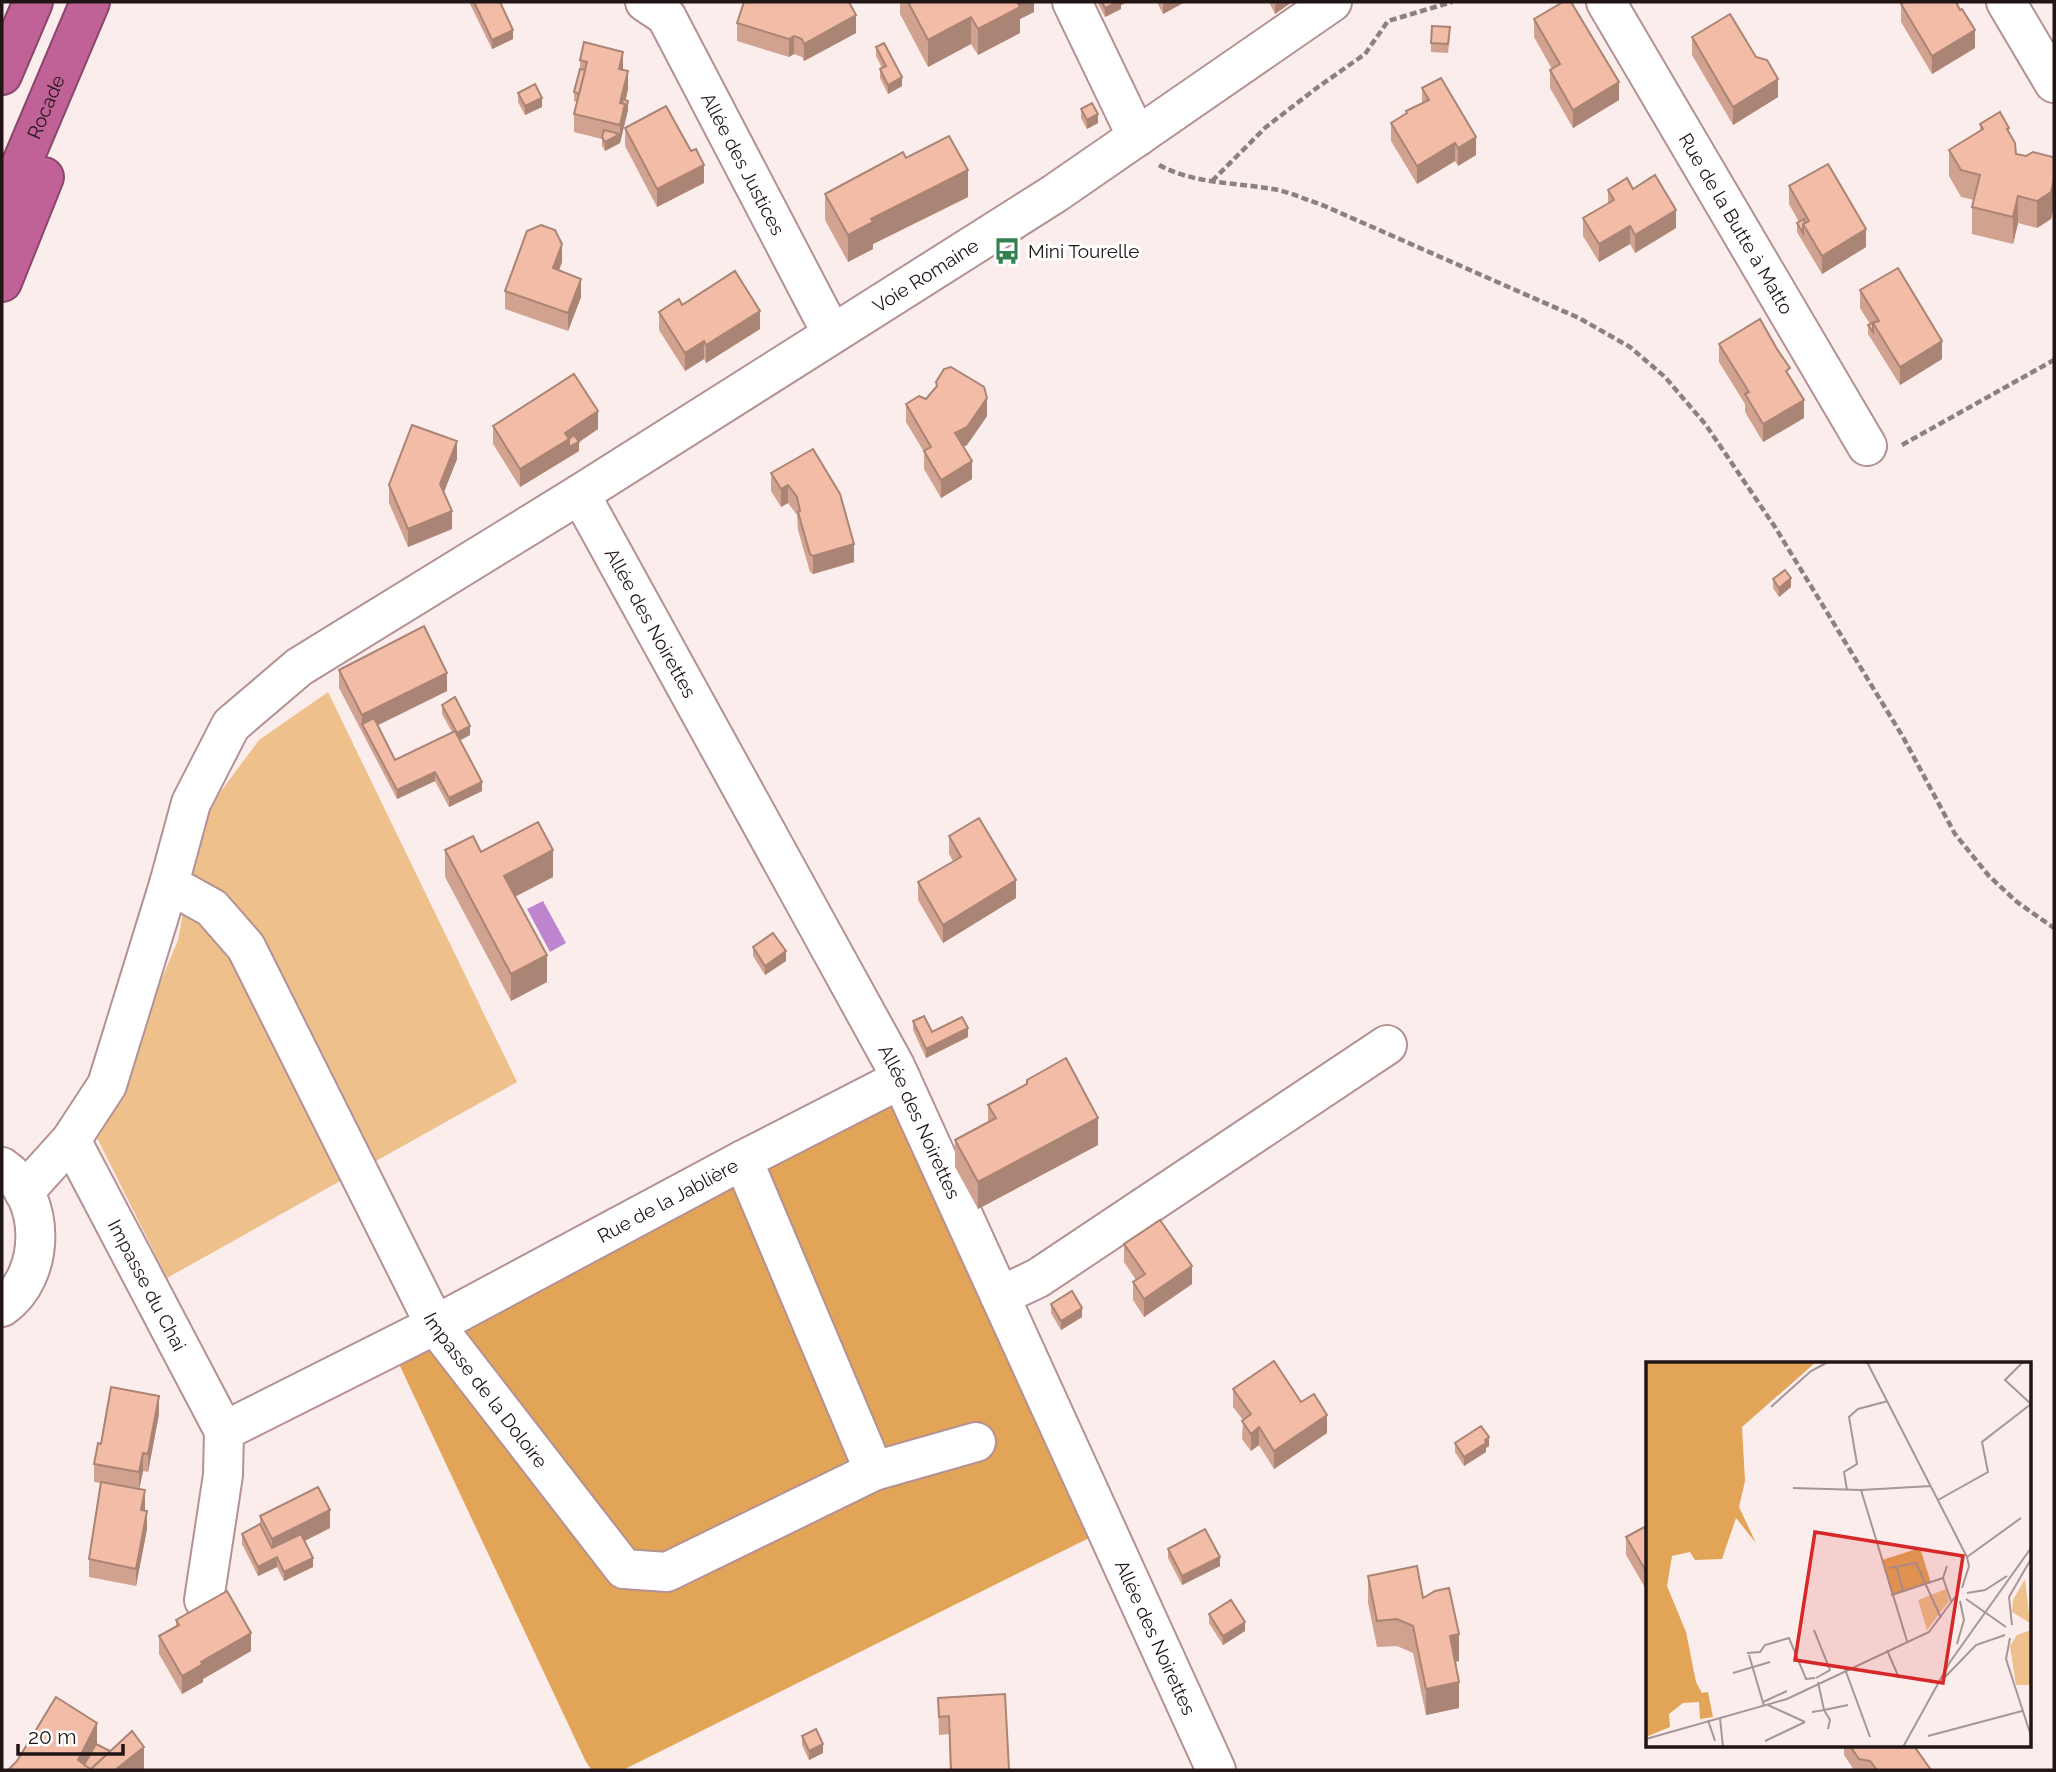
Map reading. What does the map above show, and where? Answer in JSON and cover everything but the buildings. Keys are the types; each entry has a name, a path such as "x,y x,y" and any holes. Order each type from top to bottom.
{"highway":[{"path":"2,75 33,2"},
{"name":"Rocade","path":"2,210 90,2"},
{"path":"2,282 49,163 54,89"}],"street":[{"name":"Allée des Justices","path":"645,2 666,16 832,334"},
{"path":"1072,2 1131,141"},
{"name":"Voie Romaine","path":"13,1179 71,1140 107,1085 191,803 231,725 299,667 580,494 1054,194 1332,2"},
{"name":"Rue de la Butte à Matto","path":"1606,2 1867,446"},
{"path":"2006,2 2054,83"},
{"name":"Allée des Noirettes","path":"580,494 901,1079 1216,1770"},
{"name":"Impasse de la Doloire","path":"169,884 212,908 246,947 435,1325 624,1569 667,1572 874,1471 976,1442"},
{"path":"1000,1296 1038,1278 1387,1045"},
{"name":"Rue de la Jablière","path":"435,1325 743,1160 901,1079"},
{"name":"Impasse du Chai","path":"71,1140 223,1430 223,1475 204,1600"},
{"path":"743,1160 874,1471"},
{"path":"2,1307 25,1281 35,1252 35,1221 13,1179"},
{"path":"223,1430 435,1325"}],"path":[{"path":"1212,181 1266,127 1365,54 1388,21 1452,2"},
{"path":"1131,141 1172,172 1280,191 1320,204 1579,318 1630,347 1665,377 1706,425 1775,527 1903,737 1955,834 1989,876 2017,902 2054,929"},
{"path":"1867,446 1892,450 2054,360"}],"shaded area":[{"path":"328,692 517,1082 167,1278 96,1136 178,940 201,818 259,740"},
{"path":"543,901 566,943 550,952 527,909"},
{"path":"885,1070 1091,1537 623,1770 592,1770 384,1332"}],"place":[{"name":"Mini Tourelle","path":"1007,251"}]}
